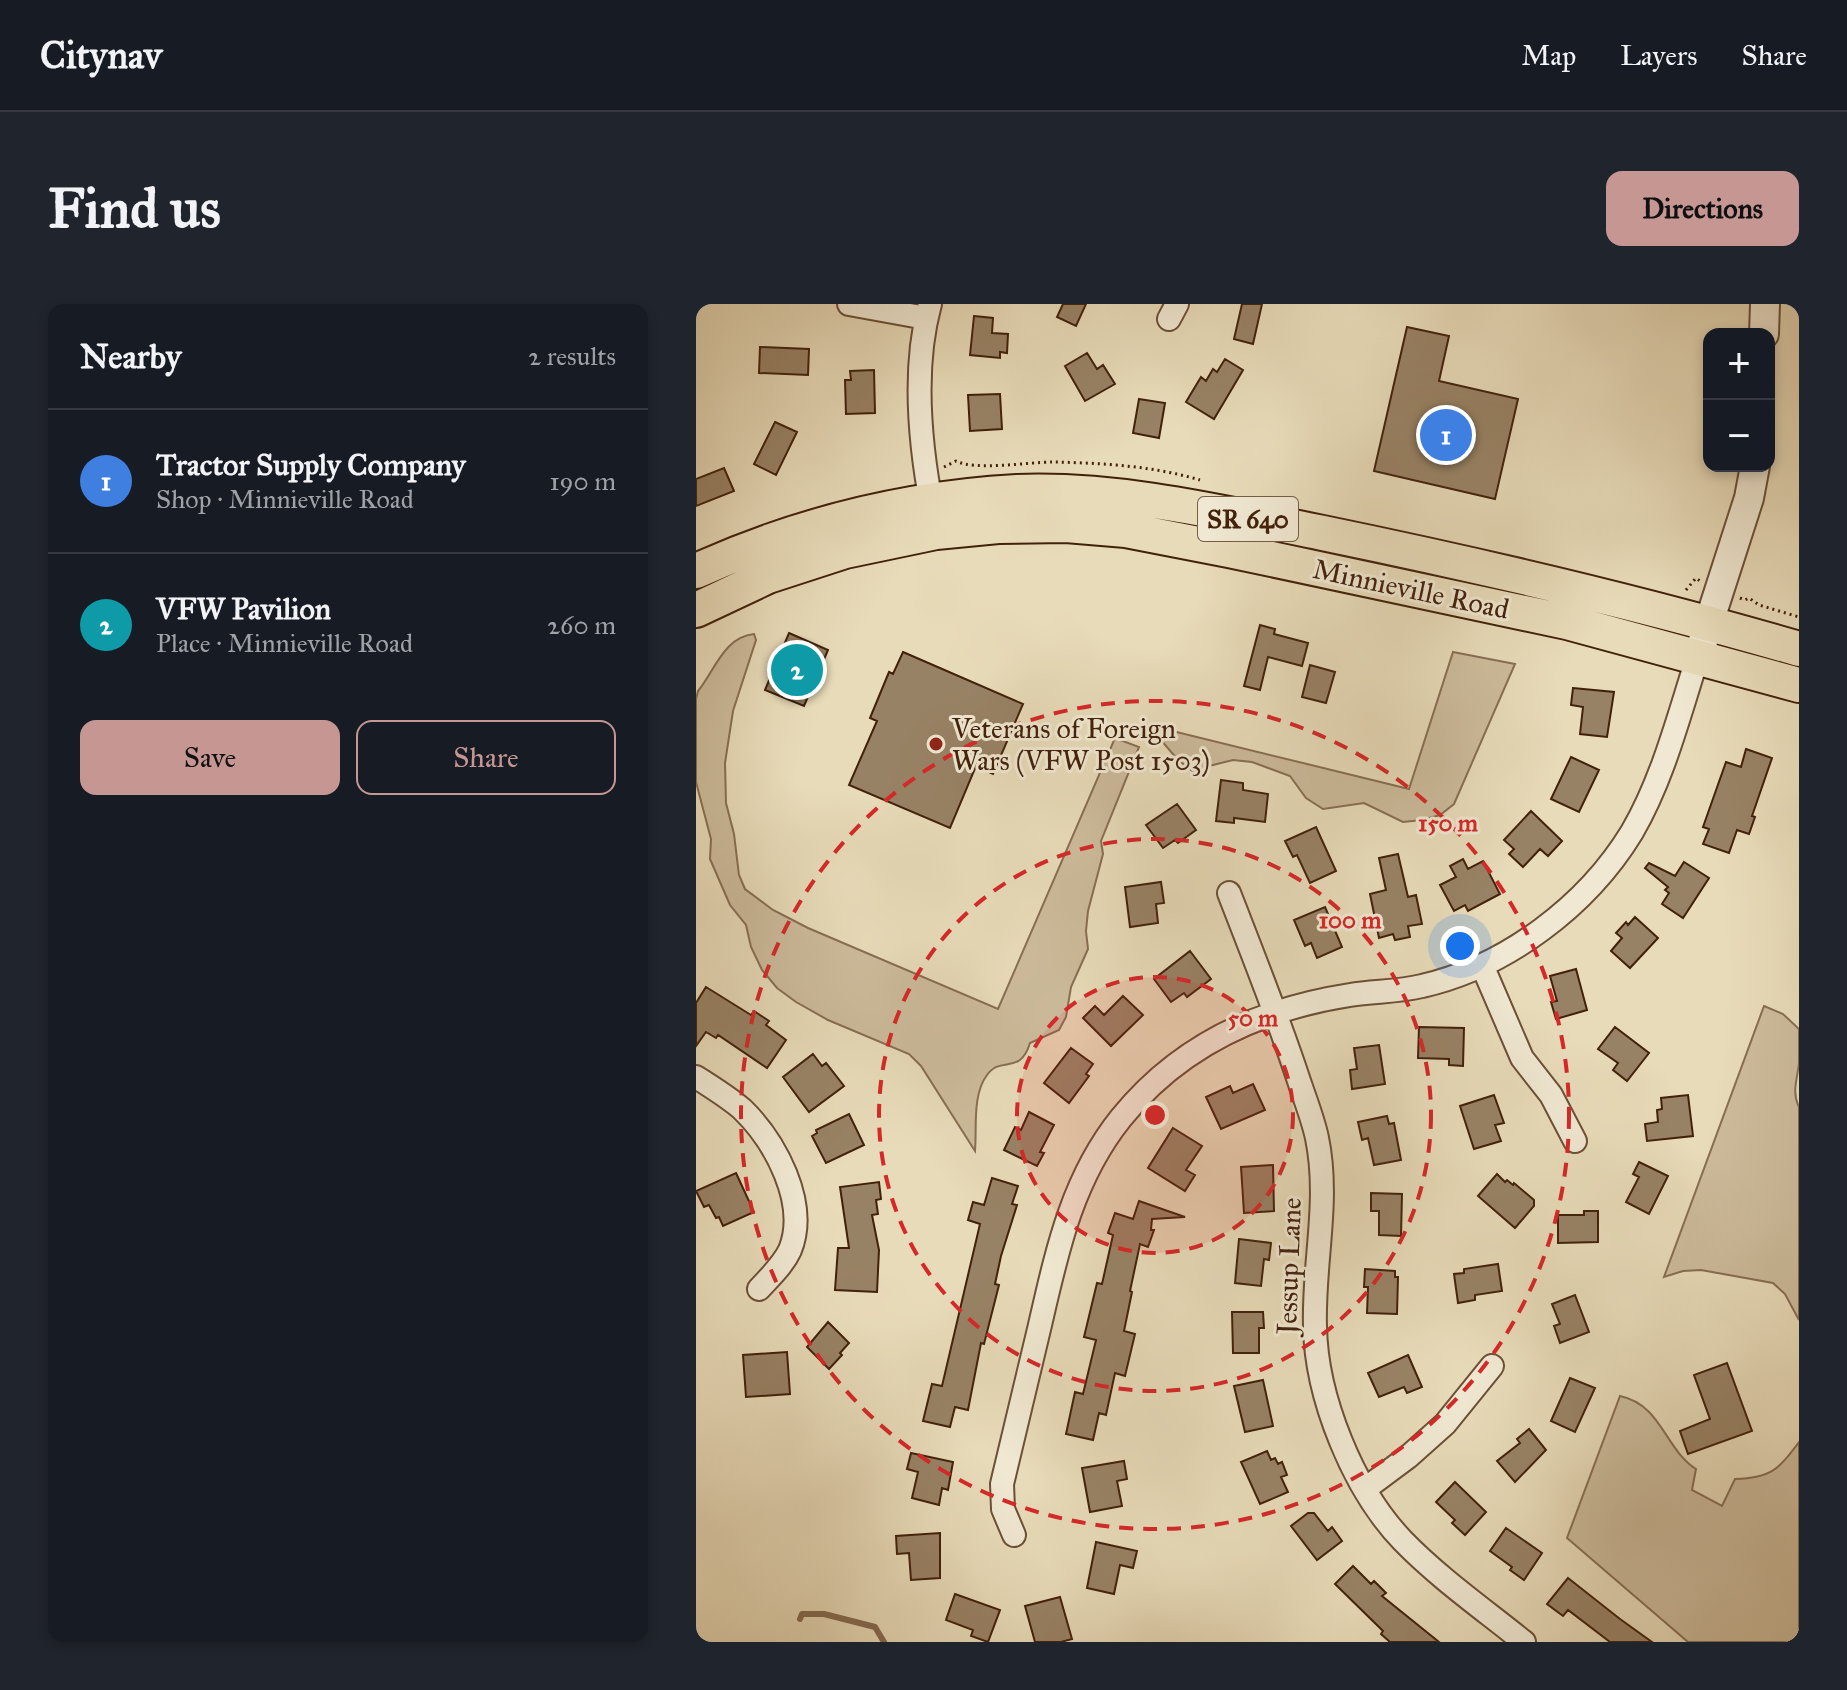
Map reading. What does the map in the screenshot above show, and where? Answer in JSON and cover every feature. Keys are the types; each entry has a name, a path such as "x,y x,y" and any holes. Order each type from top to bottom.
{"main road":[{"name":"Minnieville Road","path":"696,610 768,576 933,516 1020,492 1080,494 1143,501 1282,525 1450,559 1799,649"},
{"name":"Minnieville Road","path":"696,571 733,554 843,518 933,516 998,526 1066,525 1126,530 1567,622 1799,685"}],"street":[{"path":"849,304 928,311 921,360 922,408 933,516"},
{"path":"1764,328 1765,304"},
{"path":"1014,1535 1003,1509 1002,1484 1060,1239 1084,1177 1120,1119 1181,1059 1220,1035 1275,1013 1352,995 1422,986 1482,965 1528,939 1585,891 1632,832 1669,748 1745,512 1754,472"},
{"name":"Jessup Lane","path":"1229,893 1275,1013 1317,1139 1322,1178 1322,1223 1315,1326 1320,1371 1338,1433 1365,1489 1400,1538 1524,1642"},
{"path":"1482,965 1522,1058 1551,1095 1575,1141"},
{"path":"696,1077 745,1112 768,1141 788,1184 794,1215 791,1246 778,1268 759,1289"},
{"path":"1365,1489 1445,1424 1492,1366"}],"path":[{"path":"1745,600 1749,598 1759,605 1799,617"}],"shaded area":[{"path":"754,634 756,640 733,711 725,763 726,803 739,875 745,889 773,910 808,928 998,1009 1115,738 1139,747 1101,841 1103,854 1088,911 1088,949 1071,987 1066,1017 1059,1030 1030,1043 1021,1059 998,1066 987,1075 977,1102 975,1151 921,1066 909,1054 828,1020 777,988 762,970 751,947 746,925 730,905 710,859 711,839 696,782 696,699 698,691 728,648 744,636"},
{"path":"1453,652 1515,664 1454,804 1440,815 1422,820 1403,822 1364,803 1323,809 1306,798 1290,776 1252,762 1233,760 1209,766 1199,776 1178,760 1148,725 1409,789"},
{"path":"1764,1006 1783,1014 1799,1029 1795,1090 1799,1107 1799,1320 1785,1294 1773,1283 1701,1270 1664,1277"},
{"path":"1620,1396 1645,1408 1685,1460 1696,1469 1692,1490 1722,1506 1735,1479 1757,1477 1773,1471 1799,1442 1799,1642 1688,1642 1567,1538"}],"building":[{"path":"1063,304 1086,304 1076,326 1057,317"},
{"path":"1242,304 1262,304 1253,344 1234,339"},
{"path":"974,316 993,318 992,333 1008,334 1007,353 1000,352 1000,358 970,355"},
{"path":"1407,327 1449,336 1439,381 1518,399 1495,499 1374,471"},
{"path":"760,347 809,349 808,375 759,373"},
{"path":"1087,353 1097,369 1103,365 1115,384 1085,401 1065,366"},
{"path":"1225,359 1243,370 1214,419 1186,402 1201,377 1206,381 1213,369 1217,372"},
{"path":"874,370 875,413 846,414 845,380 851,380 850,371"},
{"path":"1000,394 1002,429 970,431 968,395"},
{"path":"1139,399 1165,403 1159,438 1133,433"},
{"path":"775,422 797,432 776,475 754,464"},
{"path":"724,468 734,491 696,506 696,479"},
{"path":"1260,625 1275,629 1274,634 1308,643 1302,666 1268,657 1260,690 1244,686"},
{"path":"789,633 828,650 804,706 765,690"},
{"name":"Veterans of Foreign Wars (VFW Post 1503)","path":"903,652 1023,704 993,774 976,766 950,828 849,785 877,721 870,718 889,672 893,674"},
{"path":"1310,665 1335,672 1326,703 1302,697"},
{"path":"1573,688 1614,692 1607,737 1580,734 1583,707 1571,705"},
{"path":"1746,749 1772,758 1749,834 1737,830 1729,853 1703,844 1709,829 1703,827 1726,762 1741,767"},
{"path":"1571,757 1599,770 1579,812 1551,799"},
{"path":"1221,780 1243,783 1243,790 1268,794 1265,822 1234,818 1234,823 1216,821"},
{"path":"1177,804 1196,830 1178,843 1175,840 1163,848 1146,825"},
{"path":"1531,811 1562,841 1548,856 1540,849 1523,867 1509,854 1514,849 1504,840"},
{"path":"1316,827 1336,871 1310,883 1297,855 1293,857 1285,841"},
{"path":"1398,854 1408,897 1416,895 1422,924 1408,926 1410,937 1395,940 1393,934 1379,938 1370,894 1386,890 1379,858"},
{"path":"1463,859 1468,869 1483,861 1500,894 1468,911 1465,905 1454,911 1440,885 1456,877 1450,866"},
{"path":"1684,862 1709,878 1683,918 1662,904 1669,893 1665,890 1668,887 1645,868 1649,863 1675,876"},
{"path":"1161,882 1164,903 1156,904 1158,923 1130,927 1125,887"},
{"path":"1325,907 1342,947 1317,958 1311,943 1305,946 1294,920"},
{"path":"1635,917 1658,938 1630,968 1611,951 1622,938 1616,933"},
{"path":"1190,951 1211,979 1187,997 1184,993 1171,1002 1154,979"},
{"path":"1576,969 1587,1010 1556,1019 1551,1002 1557,1001 1550,976"},
{"path":"706,987 751,1015 754,1011 769,1021 766,1025 786,1040 767,1068 718,1035 716,1038 706,1032 696,1046 696,1003"},
{"path":"1123,996 1143,1015 1111,1046 1083,1018 1095,1006 1104,1015"},
{"path":"1419,1027 1464,1028 1463,1066 1449,1065 1449,1059 1418,1058"},
{"path":"1615,1027 1649,1053 1627,1081 1613,1070 1618,1063 1598,1049"},
{"path":"1379,1045 1385,1084 1352,1089 1350,1070 1357,1069 1354,1048"},
{"path":"1071,1048 1093,1064 1086,1074 1089,1076 1069,1103 1044,1083"},
{"path":"813,1054 822,1066 826,1063 844,1086 809,1112 783,1077"},
{"path":"1253,1084 1265,1110 1221,1129 1206,1097 1230,1086 1233,1093"},
{"path":"1494,1095 1504,1123 1495,1125 1501,1141 1474,1149 1460,1106"},
{"path":"1688,1095 1693,1136 1647,1141 1645,1124 1658,1122 1657,1110 1662,1109 1661,1098"},
{"path":"1029,1112 1054,1125 1040,1152 1044,1153 1037,1166 1004,1150 1015,1127 1021,1130"},
{"path":"849,1114 864,1145 826,1163 812,1136 817,1133 816,1130"},
{"path":"1387,1116 1389,1124 1394,1123 1401,1160 1374,1165 1368,1138 1362,1140 1358,1122"},
{"path":"1173,1128 1202,1146 1186,1170 1195,1175 1185,1191 1148,1168"},
{"path":"1639,1162 1668,1176 1649,1214 1626,1202 1639,1177 1633,1174"},
{"path":"1273,1165 1274,1211 1244,1213 1241,1167"},
{"path":"736,1173 754,1212 723,1226 709,1205 704,1207 696,1191"},
{"path":"1497,1174 1505,1182 1514,1183 1534,1200 1534,1206 1515,1228 1478,1196"},
{"path":"992,1178 1018,1186 1012,1204 1017,1205 1001,1256 995,1284 999,1285 984,1344 981,1343 968,1410 955,1407 950,1427 923,1421 932,1384 942,1386 980,1224 968,1220 973,1202 984,1205"},
{"path":"879,1182 881,1199 876,1200 878,1214 872,1215 879,1250 877,1292 835,1290 838,1248 849,1248 840,1187"},
{"path":"1371,1193 1402,1194 1401,1236 1379,1235 1379,1211 1371,1211"},
{"path":"1139,1201 1185,1217 1152,1219 1151,1230 1154,1230 1148,1247 1140,1244 1130,1291 1124,1331 1135,1334 1125,1376 1115,1373 1106,1415 1099,1413 1093,1440 1066,1434 1075,1392 1083,1394 1096,1340 1084,1337 1097,1283 1102,1284 1113,1235 1108,1233 1115,1213 1133,1219"},
{"path":"1584,1211 1598,1211 1598,1242 1558,1243 1558,1215 1584,1215"},
{"path":"1239,1239 1271,1243 1269,1260 1264,1259 1261,1286 1235,1283"},
{"path":"1498,1264 1502,1291 1475,1295 1475,1300 1458,1303 1454,1274 1464,1273 1464,1269"},
{"path":"1365,1269 1395,1271 1395,1277 1398,1277 1397,1314 1367,1313"},
{"path":"1575,1295 1589,1332 1560,1343 1554,1326 1560,1324 1552,1304"},
{"path":"1232,1312 1263,1312 1264,1328 1259,1328 1259,1353 1233,1353"},
{"path":"828,1322 849,1343 829,1369 807,1347"},
{"path":"787,1352 790,1394 746,1397 743,1355"},
{"path":"1408,1355 1422,1387 1407,1393 1404,1387 1379,1397 1368,1373"},
{"path":"1727,1363 1752,1431 1688,1454 1680,1431 1710,1419 1694,1375"},
{"path":"1570,1378 1595,1388 1575,1432 1551,1421"},
{"path":"1263,1380 1273,1426 1245,1432 1234,1386"},
{"path":"1529,1429 1546,1450 1515,1482 1497,1461 1520,1443 1517,1439"},
{"path":"1267,1451 1271,1460 1275,1458 1278,1464 1282,1462 1287,1475 1281,1477 1288,1492 1260,1504 1241,1462"},
{"path":"911,1453 953,1462 948,1490 942,1488 939,1505 912,1498 918,1472 907,1469"},
{"path":"1124,1461 1127,1479 1117,1481 1122,1506 1090,1512 1082,1468"},
{"path":"1455,1482 1486,1512 1465,1535 1436,1502"},
{"path":"1308,1513 1314,1513 1328,1531 1332,1527 1342,1541 1317,1560 1291,1526"},
{"path":"1506,1528 1542,1553 1524,1580 1490,1551"},
{"path":"940,1533 940,1578 911,1580 909,1553 897,1554 896,1536"},
{"path":"1096,1542 1137,1551 1133,1568 1120,1565 1114,1594 1087,1588"},
{"path":"1353,1566 1371,1584 1374,1581 1386,1593 1382,1596 1439,1642 1390,1642 1381,1634 1383,1631 1335,1584"},
{"path":"1568,1578 1652,1642 1610,1642 1568,1610 1563,1616 1547,1604"},
{"path":"955,1594 1000,1610 988,1642 971,1636 973,1630 946,1620"},
{"path":"1060,1597 1072,1639 1035,1642 1025,1606"}],"waterway":[{"path":"800,1619 802,1614 824,1614 875,1627 884,1642"}],"place":[{"name":"Tractor Supply Company","path":"1446,435"},
{"name":"VFW Pavilion","path":"797,670"},
{"name":"Veterans of Foreign Wars (VFW Post 1503)","path":"936,744"}]}
